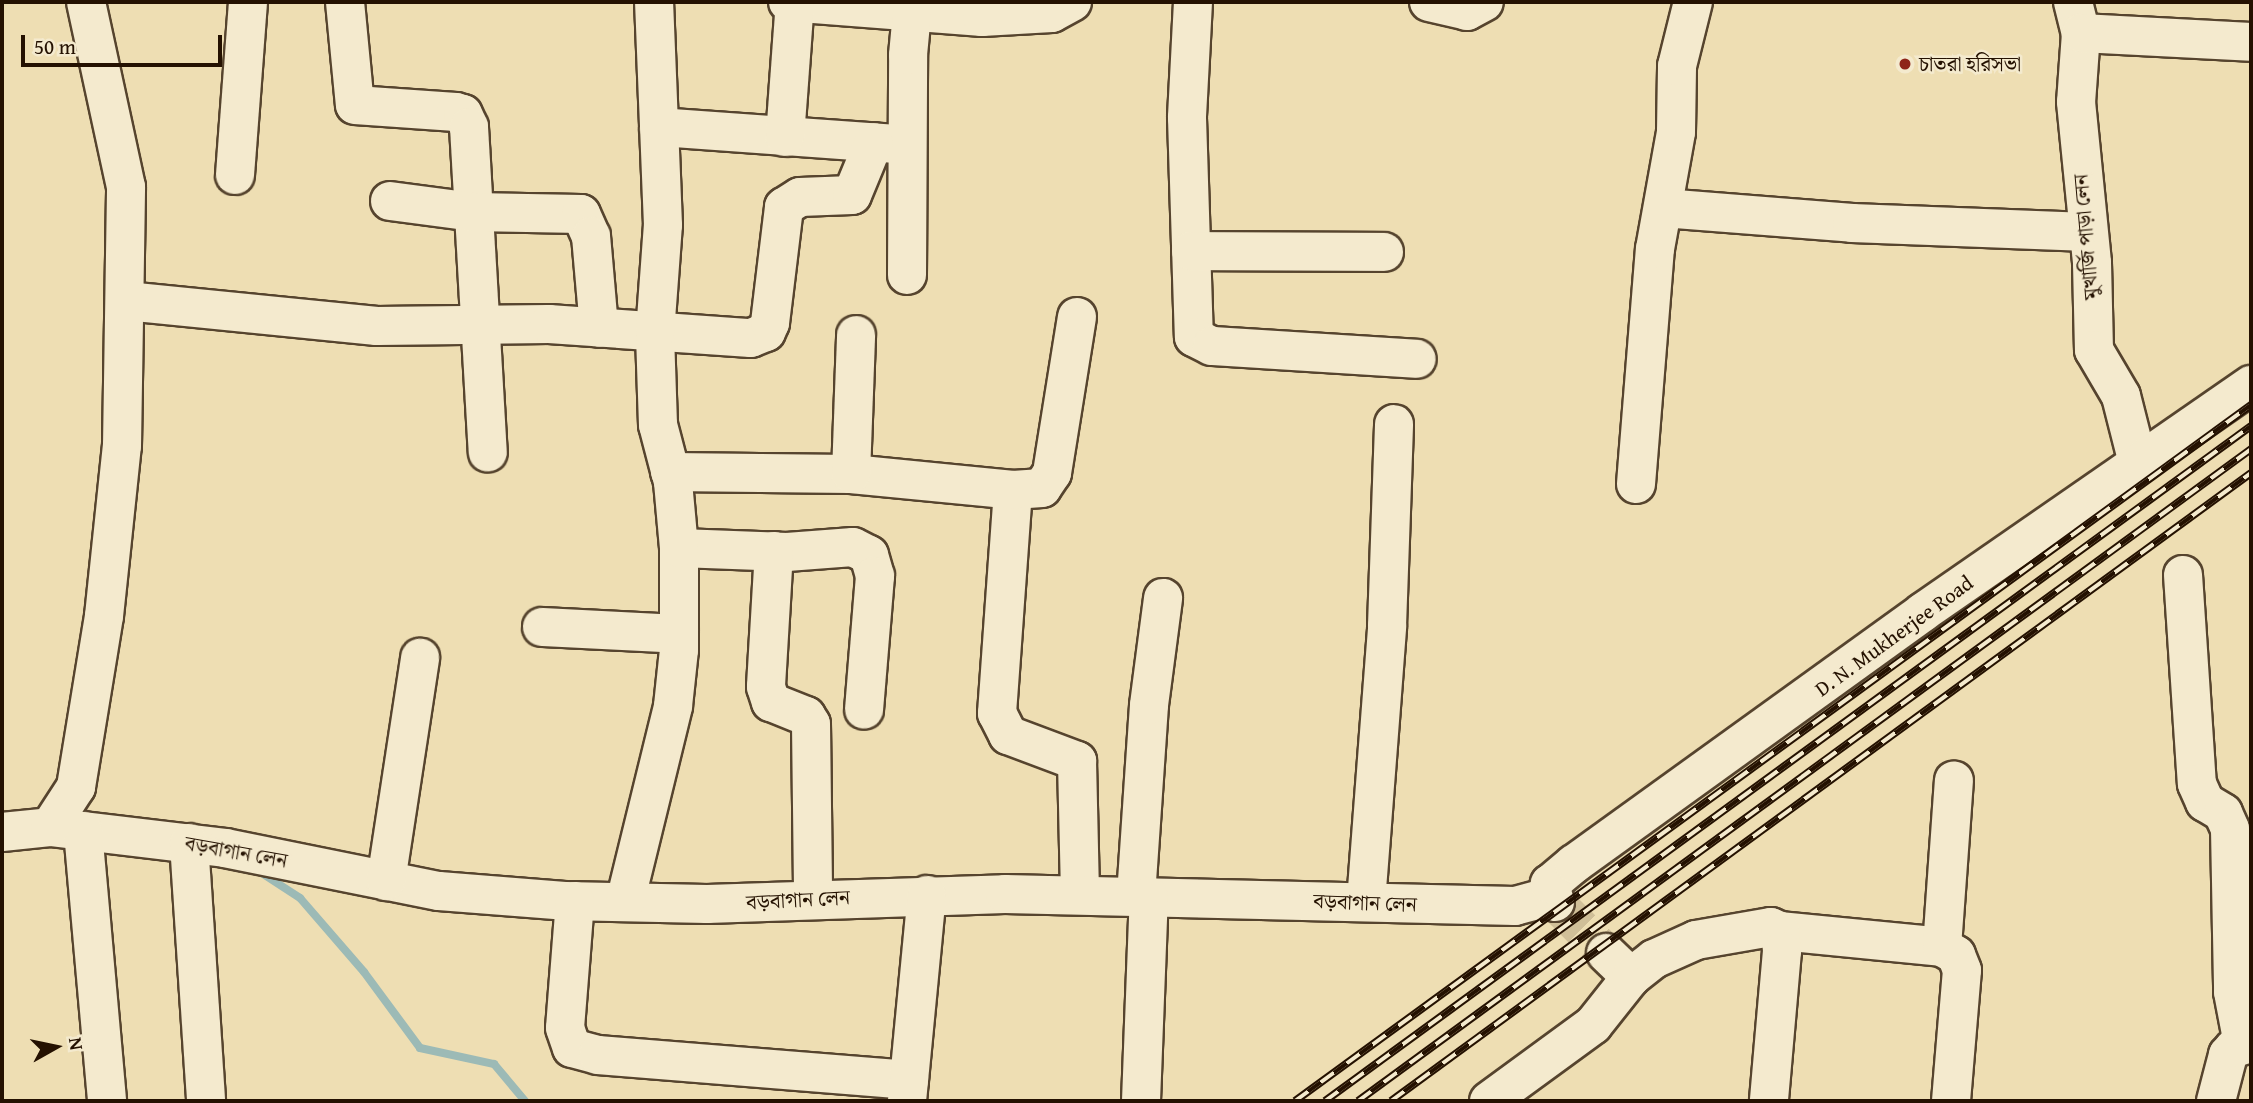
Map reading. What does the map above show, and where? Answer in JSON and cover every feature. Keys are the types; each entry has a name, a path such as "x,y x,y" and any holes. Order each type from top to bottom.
{"street":[{"path":"86,2 123,159 128,214 122,446 83,762 66,829 107,1101"},
{"path":"235,175 248,2"},
{"path":"345,2 355,105 463,114 470,127 477,325 488,452"},
{"path":"625,902 673,706 679,634 679,548 670,472 659,425 655,333 663,225 654,2"},
{"path":"788,2 913,8 1014,17 1052,13 1072,2"},
{"path":"785,137 795,2"},
{"path":"1193,2 1187,118 1191,328 1199,344 1417,359"},
{"path":"1429,2 1467,11 1484,2"},
{"path":"1636,484 1663,208 1676,132 1677,66 1693,2"},
{"path":"907,275 892,143 913,8"},
{"path":"2077,17 2251,42"},
{"name":"মুখার্জি পাড়া লেন","path":"2077,17 2075,84 2088,232 2094,350 2121,396 2138,463"},
{"path":"659,127 892,143"},
{"path":"126,301 377,326 598,328 751,338 766,331 784,207 800,197 852,195 892,143"},
{"path":"390,201 474,212 581,214 591,236 598,328"},
{"path":"1663,208 1852,223 2088,232"},
{"path":"1191,251 1384,252"},
{"path":"670,472 851,474 1013,491 1042,488 1052,473 1077,317"},
{"path":"851,474 856,335"},
{"name":"D. N. Mukherjee Road","path":"1553,899 1551,883 1574,864 2251,385"},
{"path":"1366,902 1387,626 1394,424"},
{"path":"1013,491 997,713 1008,735 1077,761 1080,895"},
{"path":"679,548 774,551 853,547 869,555 875,576 864,710"},
{"path":"774,551 766,687 771,702 806,716 811,724 813,900"},
{"path":"2183,575 2197,785 2205,802 2223,813 2230,829 2233,992 2247,1044 2228,1055 2216,1101"},
{"path":"1140,1101 1142,896 1149,705 1163,598"},
{"path":"542,627 679,634"},
{"path":"386,881 420,658"},
{"path":"1942,947 1954,780"},
{"name":"বড়বাগান লেন","path":"2,832 66,829 189,843 439,891 575,901 1080,895 1515,906 1553,899"},
{"path":"189,843 206,1101"},
{"path":"575,901 565,1028 572,1048 598,1055 908,1091 928,895"},
{"path":"1489,1101 1593,1025 1618,965 1654,960 1696,940 1770,927 1780,931 1942,947 1955,955 1962,971 1951,1101"},
{"path":"1769,1101 1782,951 1780,931"}],"waterway":[{"path":"260,872 300,898 364,972 420,1048 494,1064 525,1101"}],"tunnel":[{"path":"1555,902 1606,953"}],"railway":[{"path":"1295,1101 2251,405"},
{"path":"1325,1101 2251,426"},
{"path":"1358,1101 2251,449"},
{"path":"1391,1101 2251,473"}],"place":[{"name":"চাতরা হরিসভা","path":"1905,64"}]}
